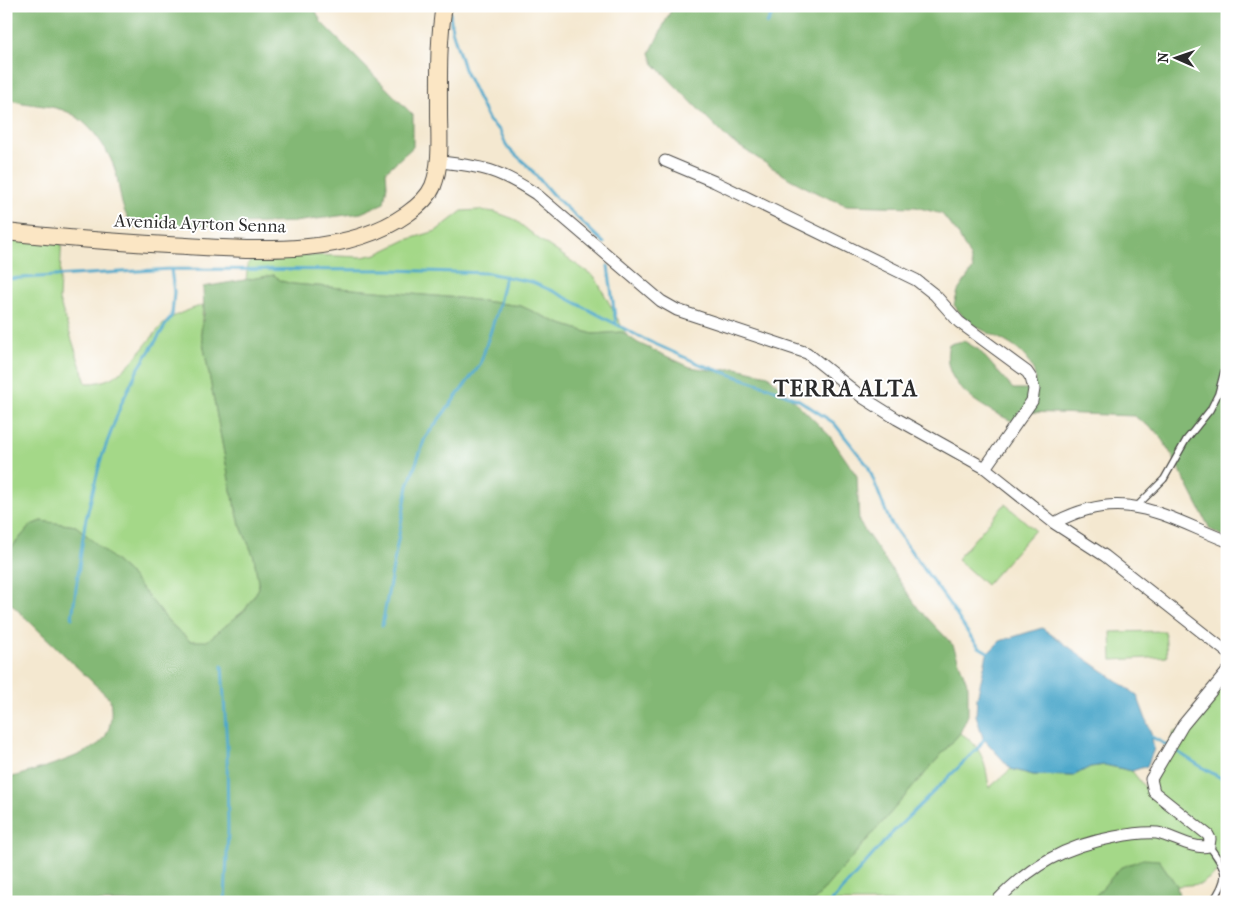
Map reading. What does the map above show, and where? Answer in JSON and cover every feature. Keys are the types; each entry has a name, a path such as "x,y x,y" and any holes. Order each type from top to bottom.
{"street":[{"name":"Avenida Ayrton Senna","path":"6,232 133,243 282,249 335,242 380,229 414,209 432,187 440,162 439,55 444,6"},
{"path":"665,160 715,182 916,280 928,288 971,333 1027,372 1033,385 1032,401 985,468"},
{"path":"440,162 480,166 515,180 536,194 661,301 677,310 702,320 807,353 862,397 897,419 985,468 1054,523 1100,552 1227,652"},
{"path":"1054,523 1070,514 1095,506 1137,506 1227,541"},
{"path":"996,902 1044,861 1091,841 1146,832 1171,836 1200,846 1209,846 1208,835 1154,792 1151,780 1183,725 1219,684 1227,672"}],"lane":[{"path":"1137,506 1164,479 1186,440 1210,410 1218,394 1227,360"},
{"path":"1209,846 1221,862 1226,875 1221,890 1212,902"}],"green space":[{"path":"6,6 317,6 316,11 321,22 413,115 413,147 386,171 387,185 384,203 361,213 294,222 134,228 124,209 111,159 100,140 86,124 62,110 22,103 6,98"},
{"path":"673,6 1227,6 1227,539 1210,529 1173,457 1157,432 1134,416 1029,412 1018,424 992,411 967,394 951,373 947,359 949,344 964,341 979,350 1013,389 1027,389 1036,380 1032,368 1019,351 1010,344 969,322 954,305 958,291 973,269 970,257 958,234 942,214 916,207 846,205 819,194 790,179 728,139 654,64 650,53"},
{"path":"479,210 495,212 514,219 540,240 595,277 627,336 622,332 593,334 558,323 521,306 459,298 293,284 281,281 274,275 246,280 248,263 261,253 362,257 377,254 406,240 436,231 462,211"},
{"path":"6,229 62,232 59,300 86,383 100,382 123,370 168,320 203,305 201,332 231,490 240,524 254,557 259,588 245,610 206,642 190,641 170,623 129,573 76,526 41,521 31,525 6,554"},
{"path":"274,275 281,281 293,284 459,298 521,306 558,323 593,334 622,332 638,343 690,367 716,371 736,368 768,375 829,435 857,476 859,522 918,608 953,645 968,686 968,715 960,733 813,902 6,902 6,779 60,762 99,744 109,728 111,714 110,699 6,599 6,554 31,525 41,521 76,526 129,573 170,623 190,641 207,641 245,610 259,588 254,557 240,524 231,490 201,332 204,313 203,287"},
{"path":"1005,504 1035,530 986,585 957,559"},
{"path":"1165,631 1167,657 1112,660 1111,632"},
{"path":"1227,670 1227,872 1222,869 1201,884 1177,886 1159,860 1120,868 1090,902 813,902 960,733 973,743 982,756 989,788 1011,769 1033,775 1073,776 1090,767 1105,765 1132,771 1150,794 1174,732 1190,728 1196,724 1206,710"},
{"path":"1143,859 1159,860 1177,886 1180,902 1090,902 1120,868"}],"water":[{"path":"1042,628 1137,695 1151,733 1154,749 1147,766 1132,771 1105,765 1090,767 1073,776 1033,775 1011,769 983,738 976,715 977,698 987,654 1000,641"}],"waterway":[{"path":"767,24 777,6"},
{"path":"1222,10 1223,6"},
{"path":"450,13 452,30 464,69 489,121 500,131 507,147 527,165 552,194 604,243"},
{"path":"608,266 616,324"},
{"path":"6,279 171,269 391,270 488,273 532,282 557,293 644,339 702,365 771,388 799,400 834,423 868,466 890,522 970,636 979,647 991,654"},
{"path":"72,618 85,523 101,459 122,402 137,371 172,315 174,292 171,269"},
{"path":"382,626 408,486 425,438 480,365 498,308 505,276"},
{"path":"222,665 227,747 228,831 225,902"},
{"path":"831,902 894,831 978,748 986,736"},
{"path":"1150,736 1227,781"}],"district":[{"name":"TERRA ALTA","path":"846,389"}]}
